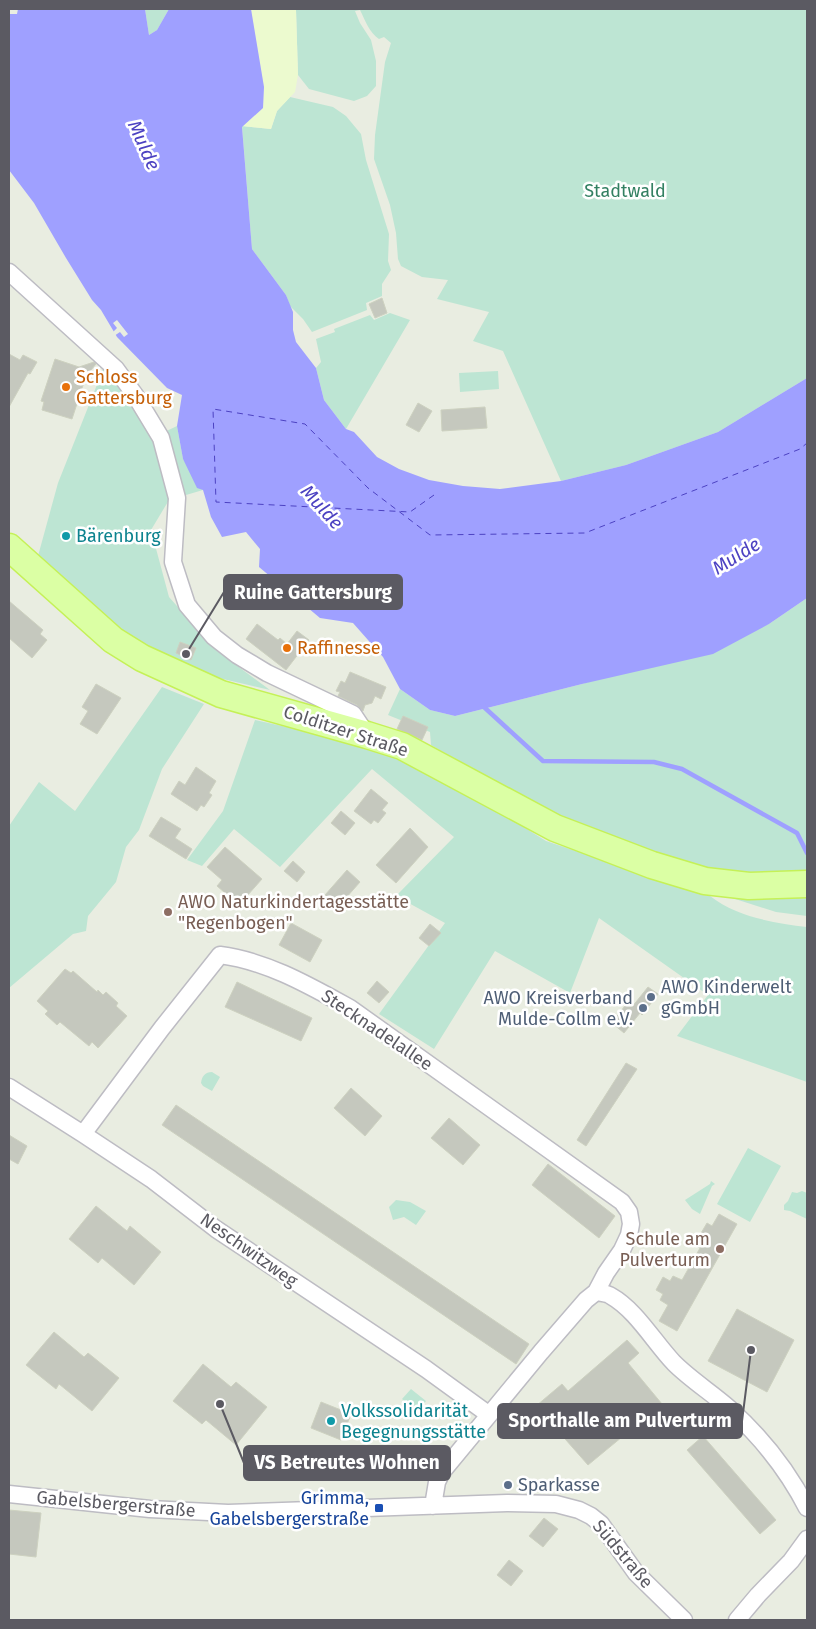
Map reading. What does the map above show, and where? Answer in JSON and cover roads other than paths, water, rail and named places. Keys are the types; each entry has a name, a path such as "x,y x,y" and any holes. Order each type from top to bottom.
{"main road":[{"name":"Colditzer Straße","path":"9,547 113,640 142,658 221,694 402,746 555,828 652,866 705,881 749,886 807,884"}],"street":[{"path":"9,272 116,369 135,395 161,438 176,498 173,562 187,606 214,637 237,655 267,673 352,714 367,735"},
{"name":"Stecknadelallee","path":"83,1134 162,1028 220,955 238,958 270,969 350,1008 622,1202 629,1212 631,1224 629,1235 596,1292"},
{"name":"Neschwitzweg","path":"9,1087 151,1179 216,1229 426,1369 488,1414"},
{"path":"433,1506 437,1482 442,1472 488,1414 586,1300 596,1292 610,1295 630,1311 675,1364 729,1408 745,1424 797,1488 807,1508"},
{"name":"Gabelsbergerstraße","path":"9,1494 150,1509 228,1513 433,1506"},
{"name":"Südstraße","path":"433,1506 543,1502 579,1510 601,1524 636,1573 684,1620"},
{"path":"736,1620 791,1561 807,1539"}],"water":[{"name":"Mulde","path":"18,9 145,9 149,35 157,30 169,9 251,9 264,87 263,108 242,127 252,249 286,295 293,312 293,330 296,342 316,368 324,400 346,429 354,432 377,457 399,469 429,480 463,486 500,489 561,481 626,465 718,432 807,378 807,598 769,624 713,654 455,716 430,710 400,689 383,657 353,623 320,618 259,567 260,549 246,532 222,537 211,517 203,490 197,488 183,459 177,426 182,395 167,388 117,337 101,310 92,300 34,203 9,170 9,13 17,14"}],"waterway":[{"path":"482,703 485,708 543,761 654,762 682,769 797,833 807,853"}],"place":[{"name":"Schloss Gattersburg","path":"66,387"},
{"name":"Bärenburg","path":"66,536"},
{"name":"Raffinesse","path":"287,648"},
{"name":"Ruine Gattersburg","path":"186,654"},
{"name":"AWO Naturkindertagesstätte \"Regenbogen\"","path":"168,912"},
{"name":"AWO Kinderwelt gGmbH","path":"651,997"},
{"name":"AWO Kreisverband Mulde-Collm e.V.","path":"643,1008"},
{"name":"Schule am Pulverturm","path":"720,1249"},
{"name":"Sporthalle am Pulverturm","path":"751,1350"},
{"name":"VS Betreutes Wohnen","path":"220,1404"},
{"name":"Volkssolidarität Begegnungsstätte","path":"331,1421"},
{"name":"Sparkasse","path":"508,1485"},
{"name":"Grimma, Gabelsbergerstraße","path":"379,1508"}],"park label":[{"name":"Stadtwald","path":"625,191"}]}
